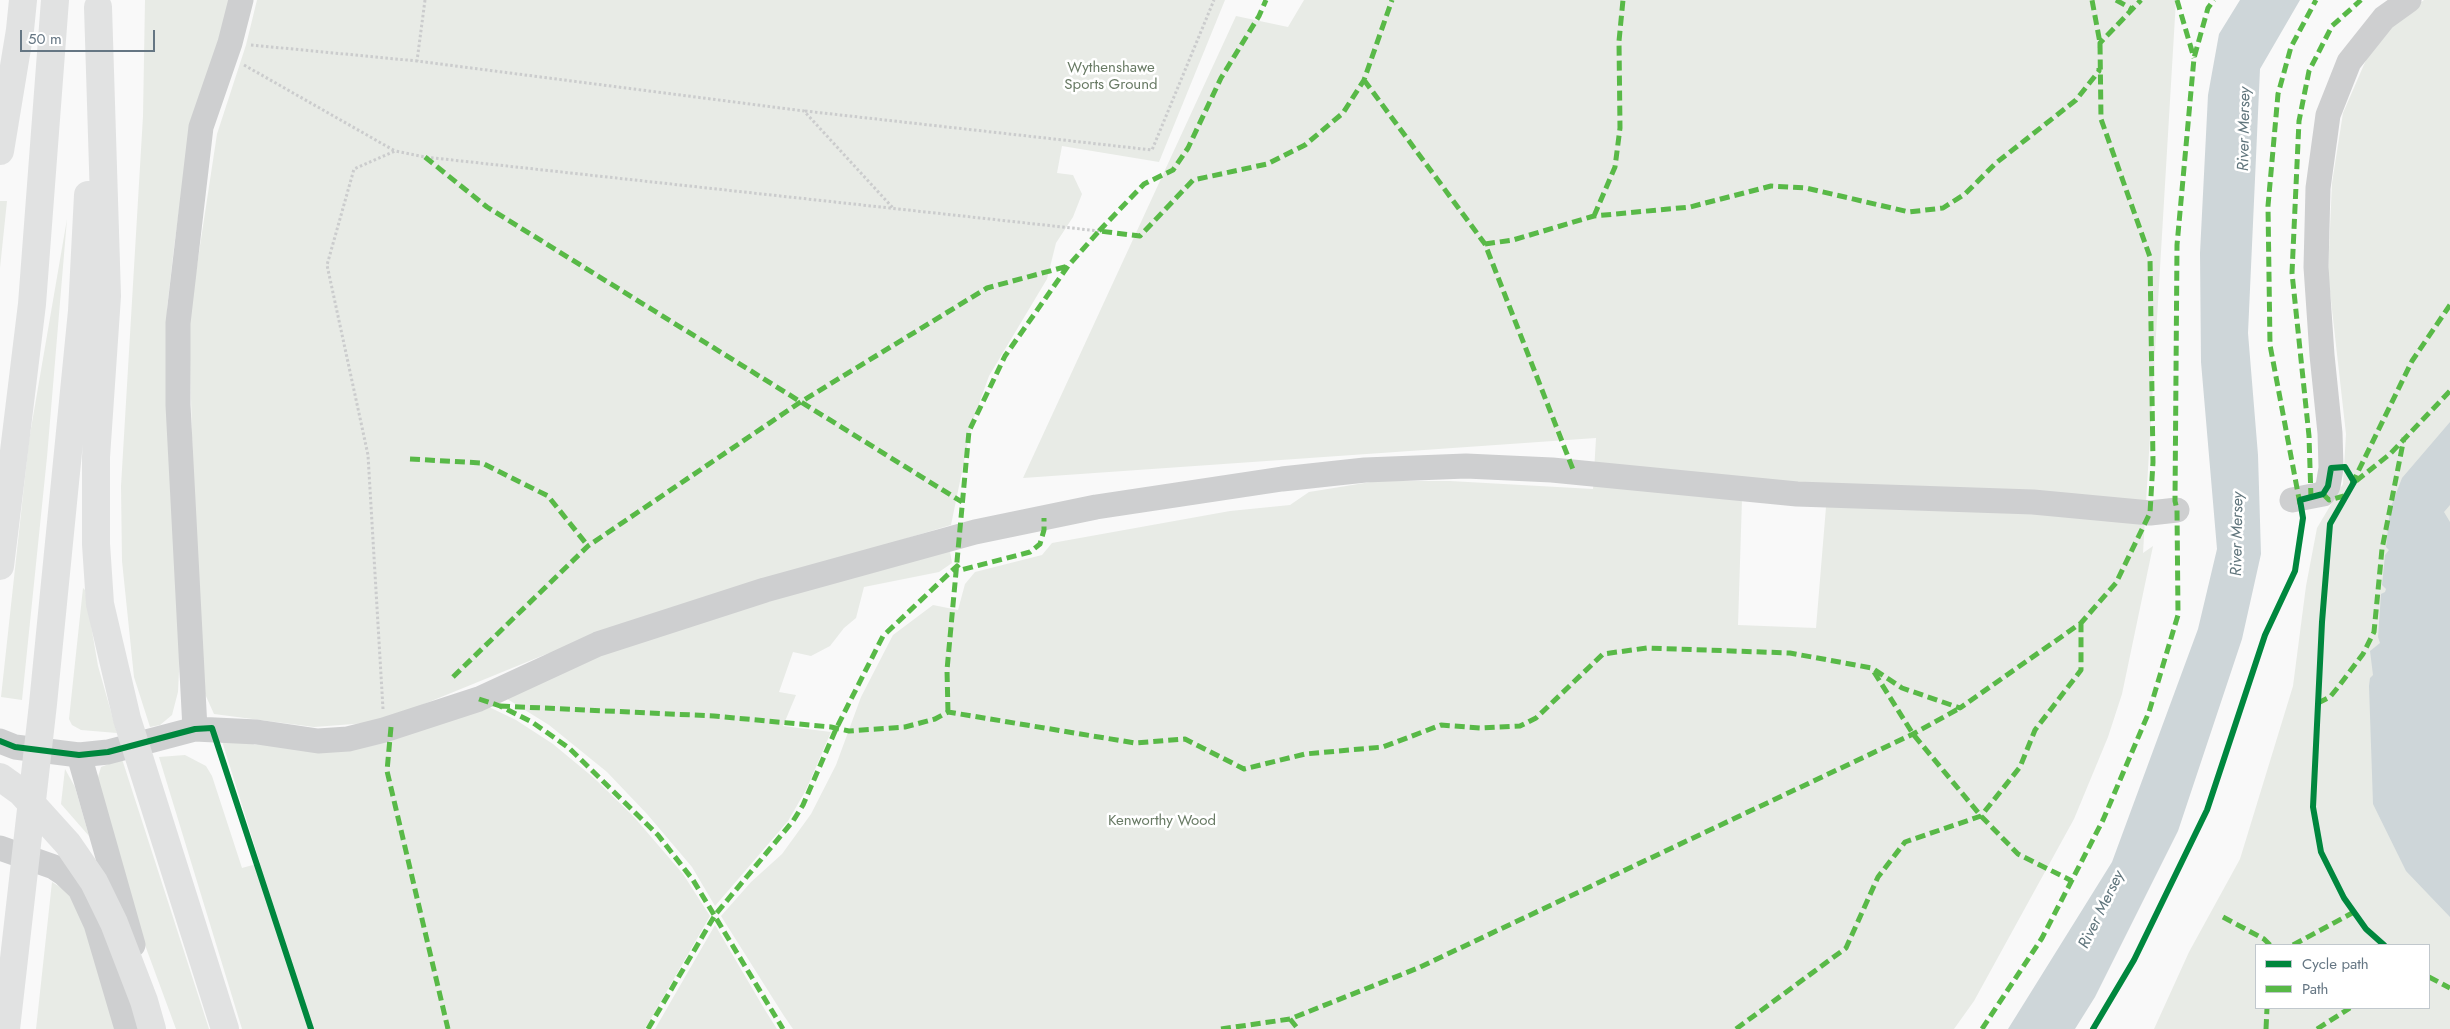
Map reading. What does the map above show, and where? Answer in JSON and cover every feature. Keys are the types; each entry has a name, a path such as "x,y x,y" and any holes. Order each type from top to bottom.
{"highway":[{"path":"0,151 20,30 23,0"},
{"path":"0,566 32,304 55,0"},
{"path":"6,1029 43,704 82,311 98,4"},
{"path":"98,4 107,296 96,457 96,544 100,604 128,719 144,775 225,1029"},
{"path":"0,777 21,792 68,844 94,882 114,923 144,1001 152,1029"}],"lane":[{"path":"195,729 178,405 178,324 201,127 228,49 241,0"},
{"path":"2292,500 2323,494 2328,486 2331,468 2330,433 2316,267 2318,188 2328,115 2349,62 2384,18 2409,0"},
{"path":"0,741 15,746 79,755 108,752 195,729 256,732 318,740 348,739 384,730 479,699 598,644 774,587 975,532 1096,507 1366,470 1466,466 1552,470 1797,494 2033,502 2150,513 2177,510"},
{"path":"79,755 135,951 144,1001"},
{"path":"0,848 54,867 63,872 80,889 96,924 127,1029"}],"path":[{"path":"417,61 425,0"},
{"path":"228,49 417,61 804,111 1152,150 1214,0"},
{"path":"228,49 395,151 425,157 1099,231"},
{"path":"804,111 893,209"},
{"path":"384,730 368,456 327,265 354,169 395,151"}],"green space":[{"path":"145,0 235,0 183,181 174,248 167,309 180,650 178,692 172,715 160,725 150,727 134,677 122,561 121,486 143,116"},
{"name":"Wythenshawe Sports Ground","path":"257,0 1225,0 1159,162 1062,146 1057,173 1073,175 1082,194 1073,217 1056,243 1047,279 989,376 972,423 951,525 762,582 544,655 380,722 314,727 214,714 205,694 193,477 189,318 217,134 246,45"},
{"name":"Kenworthy Wood","path":"1304,0 2176,0 2143,553 2153,546 2122,694 2108,737 2074,819 1974,1001 1954,1029 793,1029 784,1016 721,916 751,882 782,854 811,814 836,765 861,697 893,635 933,605 958,610 965,584 975,572 1042,555 1052,543 1230,511 1290,505 1309,492 1377,481 1450,481 1593,489 1596,438 1023,478 1236,16 1288,27","holes":["1742,499 1826,507 1816,628 1738,625"]},
{"path":"2424,0 2450,0 2450,1029 2154,1029 2189,952 2240,859 2293,686 2306,586 2317,528 2343,484 2346,434 2328,274 2332,183 2343,113 2366,60 2383,34"},
{"path":"0,201 7,201 0,268"},
{"path":"67,219 47,457 22,700 1,697 29,440"},
{"path":"949,546 952,563 939,572 864,587 856,618 844,628 830,646 811,656 793,652 779,692 796,695 783,726 831,732 806,790 788,821 715,906 692,867 647,814 607,772 549,725 496,692 564,661"},
{"path":"83,588 85,590 98,666 117,733 81,730 72,725 69,719"},
{"path":"479,699 553,744 594,778 634,817 683,874 710,916 645,1029 242,1029 159,757 185,755 206,766 212,776 242,868 260,863 222,741 246,740 255,745 265,741 284,746"},
{"path":"122,759 209,1029 176,1029 135,918 95,787 101,767"},
{"path":"65,769 75,787 89,836 61,804"},
{"path":"52,882 76,897 122,1029 36,1029"},
{"path":"715,925 765,1010 777,1029 655,1029"}],"water":[{"name":"River Mersey","path":"2240,0 2300,0 2260,69 2248,333 2258,455 2261,554 2242,639 2178,831 2095,997 2075,1029 2008,1029 2112,862 2198,629 2217,549 2201,362 2200,253 2208,95 2219,34"},
{"path":"2450,422 2450,505 2444,512 2450,522 2450,917 2406,871 2373,804 2369,686 2370,678 2373,675 2370,651 2380,643 2378,637 2381,594 2386,589 2382,585 2385,555 2389,550 2386,547 2390,509 2402,478"}],"marked path":[{"path":"1099,231 1144,184 1173,170 1188,148 1221,78 1259,16 1266,0"},
{"path":"948,712 947,670 969,431 1005,356 1068,266 1099,231 1140,236 1193,180 1267,164 1305,145 1343,113 1364,80 1392,0"},
{"path":"1594,216 1615,167 1620,128 1619,41 1623,0"},
{"path":"500,706 714,716 831,727 849,731 905,727 935,719 948,712 1135,743 1185,739 1244,769 1305,754 1383,747 1441,725 1481,728 1520,726 1536,718 1603,654 1647,648 1790,653 1872,668 1902,688 1960,708 2081,623 2116,583 2150,513 2153,462 2150,257 2101,119 2100,43 2092,0"},
{"path":"2116,0 2132,9"},
{"path":"2100,48 2100,43 2141,0"},
{"path":"2177,0 2194,58"},
{"path":"1982,1029 2042,938 2103,820 2149,712 2178,615 2177,510 2175,501 2177,245 2194,58 2208,8 2214,0"},
{"path":"2300,504 2270,345 2268,206 2278,94 2291,47 2316,0"},
{"path":"2311,498 2309,436 2292,273 2299,121 2309,71 2332,26 2361,0"},
{"path":"1485,244 1513,240 1594,216 1690,207 1771,186 1806,188 1909,212 1943,208 1965,194 1996,163 2076,100 2099,71 2099,68"},
{"path":"1364,80 1485,244 1574,472"},
{"path":"425,157 487,207 962,502"},
{"path":"453,677 588,546 799,403 987,288 1068,266"},
{"path":"2352,484 2412,361 2450,305"},
{"path":"2356,481 2390,454 2450,391"},
{"path":"2318,703 2330,697 2339,686 2363,654 2374,632 2382,549 2404,438"},
{"path":"410,459 482,463 548,496 588,546"},
{"path":"2323,494 2329,500 2344,496"},
{"path":"648,1029 715,915 793,821 803,805 836,729 883,636 957,566 961,570 1030,552 1040,544 1044,530 1044,518"},
{"path":"1736,1029 1846,948 1878,877 1905,842 1981,816 2020,767 2035,730 2081,670 2081,623"},
{"path":"1874,672 1913,734 1981,816 2018,854 2072,881"},
{"path":"479,699 500,706 532,722 569,748 658,835 693,880 783,1029"},
{"path":"1221,1029 1290,1019 1418,968 1913,734 1960,708"},
{"path":"391,727 387,771 448,1029"},
{"path":"2295,944 2354,912"},
{"path":"2223,917 2264,939 2269,944"},
{"path":"2430,978 2450,988"},
{"path":"2266,1029 2267,1009"},
{"path":"2317,1029 2348,1009"},
{"path":"1290,1019 1298,1029"}],"cycle path":[{"path":"2093,1029 2134,960 2207,810 2265,635 2295,571 2303,518 2300,500 2323,494 2328,486 2331,468 2345,467 2354,482 2330,524 2322,622 2313,807 2321,852 2344,898 2366,929 2383,944"},
{"path":"0,741 15,747 79,755 108,752 195,729 212,728 311,1029"}]}
